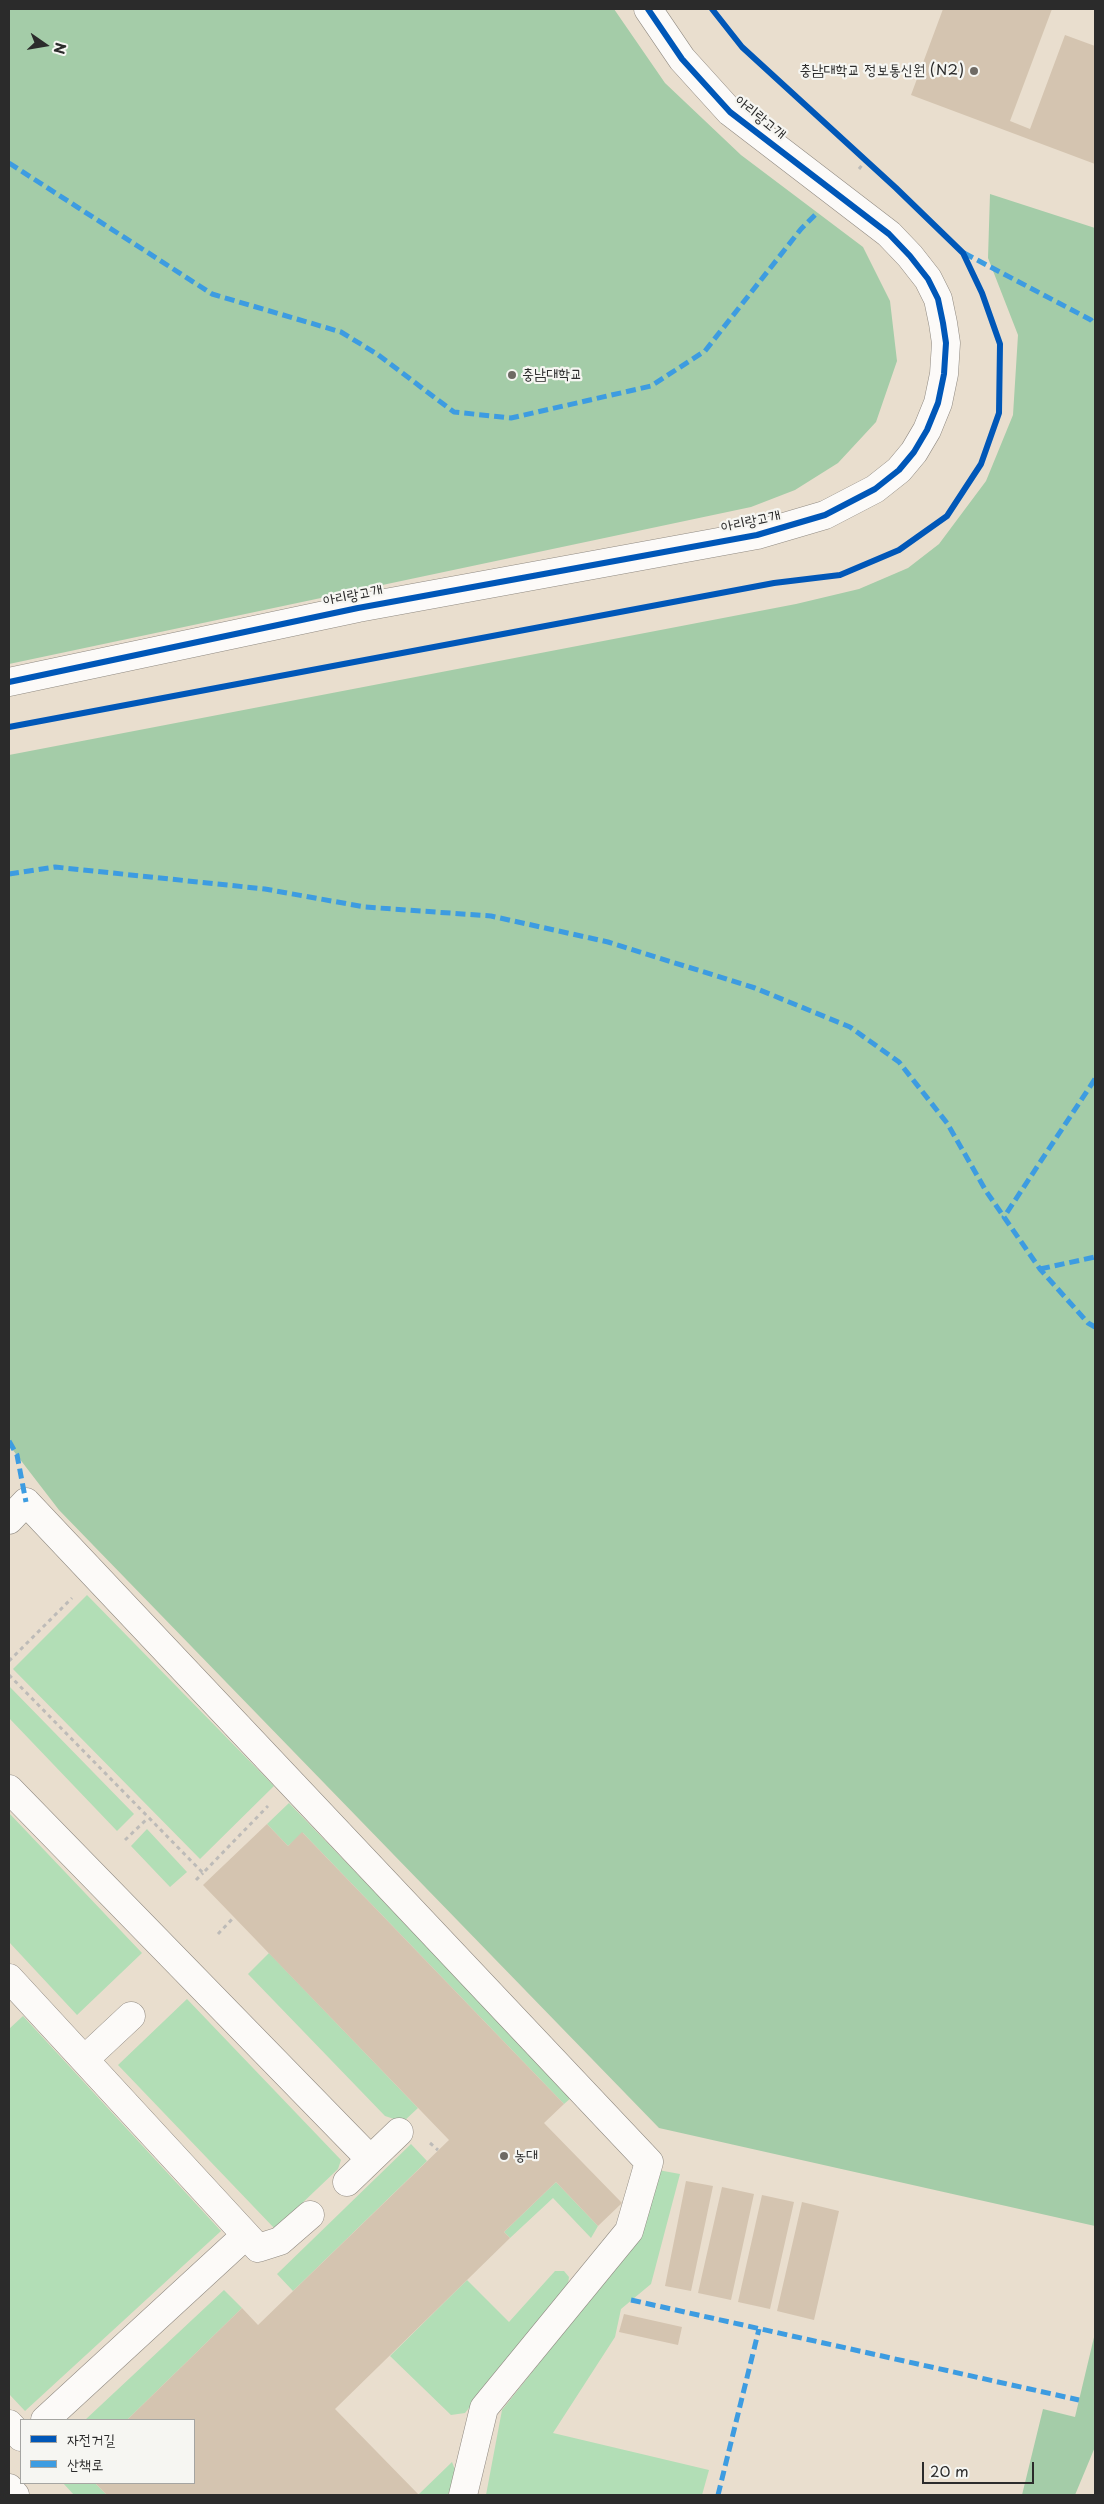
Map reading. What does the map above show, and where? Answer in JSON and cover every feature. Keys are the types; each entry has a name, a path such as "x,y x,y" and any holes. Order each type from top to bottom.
{"street":[{"name":"아리랑고개","path":"9,682 358,608 757,535 825,515 875,489 899,470 914,452 927,430 938,403 944,374 946,343 944,323 938,299 928,280 889,234 730,112 700,82 648,9"},
{"path":"9,1520 26,1502 649,2162 629,2231 484,2408 463,2495"},
{"path":"9,1789 370,2159"},
{"path":"12,1986 84,2059 258,2248 280,2241 310,2215"},
{"path":"84,2059 131,2016"},
{"path":"347,2182 399,2132"},
{"path":"46,2419 246,2235"},
{"path":"9,2424 20,2436"},
{"path":"9,2450 20,2443"},
{"path":"9,2488 15,2495"}],"path":[{"path":"859,154 872,166"},
{"path":"9,1661 79,1591"},
{"path":"9,1675 203,1873"},
{"path":"196,1880 273,1801"},
{"path":"125,1840 148,1818"},
{"path":"218,1934 234,1917"}],"green space":[{"name":"충남대학교","path":"9,9 614,9 665,83 741,155 863,247 890,301 897,361 876,422 838,463 795,490 751,507 9,664"},
{"path":"990,194 1095,228 1095,2226 659,2128 59,1510 9,1445 9,755 796,604 859,589 908,568 939,544 986,481 1013,415 1018,335 988,258"},
{"path":"87,1595 274,1786 200,1859 13,1669"},
{"path":"9,1686 134,1814 117,1831 9,1718"},
{"path":"289,1803 572,2097 564,2104 303,1833 288,1846 267,1824"},
{"path":"9,1813 142,1953 77,2015 9,1942"},
{"path":"147,1829 187,1872 170,1887 131,1846"},
{"path":"269,1953 418,2108 403,2122 385,2116 248,1974"},
{"path":"187,1999 341,2160 338,2169 275,2229 118,2065"},
{"path":"23,2016 221,2231 25,2411 9,2394 9,2029"},
{"path":"411,2144 427,2161 293,2291 277,2274"},
{"path":"658,2170 680,2174 651,2284 621,2309 615,2337 553,2433 709,2470 702,2495 486,2495 502,2410 641,2235"},
{"path":"556,2182 598,2226 591,2238 553,2198 510,2238 504,2232"},
{"path":"555,2271 564,2271 569,2277 568,2284 465,2413 451,2415 390,2356 467,2280 509,2322"},
{"path":"224,2290 242,2308 128,2419 86,2419"},
{"path":"1095,2333 1095,2447 1075,2495 1022,2495 1043,2409 1075,2417"},
{"path":"452,2462 456,2472 453,2487 447,2495 418,2495"},
{"path":"64,2484 96,2484 107,2495 74,2495"}],"building":[{"name":"충남대학교 정보통신원 (N2)","path":"943,9 1052,9 1010,121 1030,129 1065,35 1095,46 1095,164 911,95"},
{"name":"농대","path":"267,1824 288,1846 302,1832 564,2104 544,2123 622,2203 598,2226 556,2182 504,2232 510,2238 335,2409 419,2495 107,2495 96,2484 195,2484 195,2419 128,2419 242,2308 258,2325 449,2140 203,1885"},
{"path":"686,2181 713,2186 691,2291 665,2286"},
{"path":"722,2187 754,2194 731,2300 698,2293"},
{"path":"762,2195 794,2202 770,2309 738,2302"},
{"path":"802,2202 839,2211 814,2320 777,2311"},
{"path":"624,2314 682,2327 678,2345 619,2332"}],"marked path":[{"path":"9,163 212,294 341,332 377,354 454,412 511,418 651,386 705,351 801,229 817,213"},
{"path":"964,253 1091,320 1095,325"},
{"path":"9,874 55,867 265,889 365,907 491,916 608,942 755,988 850,1027 899,1062 947,1123 986,1191 1004,1217"},
{"path":"1095,1079 1004,1217 1040,1269 1088,1323 1095,1327"},
{"path":"1040,1269 1095,1257"},
{"path":"9,1441 17,1455 26,1502"},
{"path":"631,2300 1079,2400"},
{"path":"718,2495 759,2329"}],"cycle path":[{"path":"9,682 358,608 757,535 825,515 875,489 899,470 914,452 927,430 938,403 944,374 946,343 943,323 938,299 928,279 889,234 730,112 682,59 648,9"},
{"path":"9,727 774,583 840,575 899,550 947,516 981,464 999,413 1000,344 982,293 963,253 896,188 742,47 712,9"}],"place":[{"name":"충남대학교 정보통신원 (N2)","path":"974,71"},
{"name":"충남대학교","path":"512,375"},
{"name":"농대","path":"504,2156"}]}
